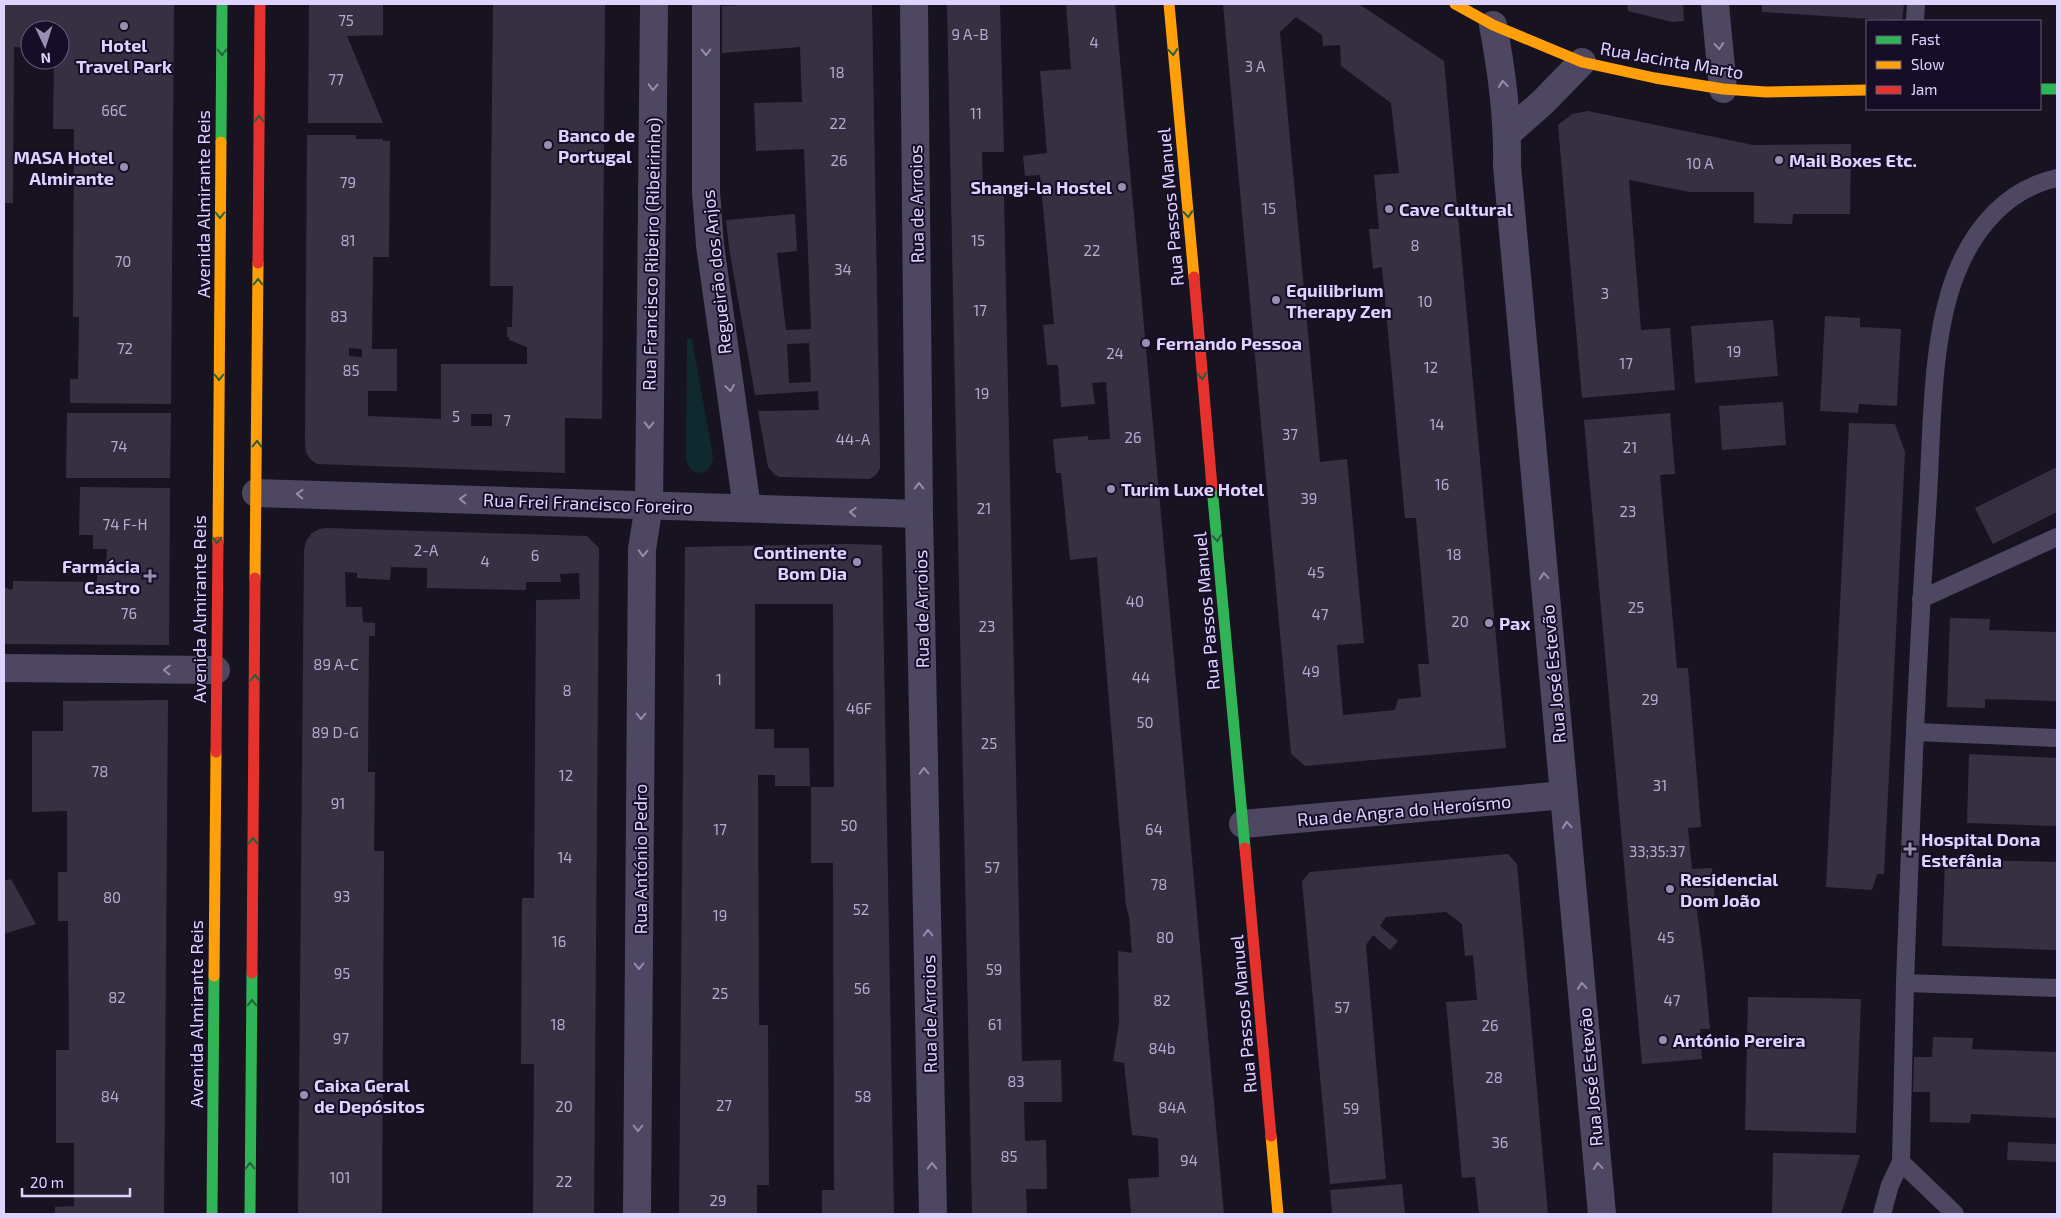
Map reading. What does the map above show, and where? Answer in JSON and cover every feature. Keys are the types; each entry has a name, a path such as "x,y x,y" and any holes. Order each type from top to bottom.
{"main road":[{"name":"Avenida Almirante Reis","path":"212,1214 216,670 223,492 222,4"},
{"path":"250,1214 251,493 260,4"},
{"name":"Rua Passos Manuel","path":"1169,4 1278,1214"},
{"name":"Rua Jacinta Marto","path":"1455,4 1493,25 1582,62 1656,78 1723,89 1766,92 1866,90"},
{"path":"2041,89 2057,89"}],"street":[{"name":"Rua Francisco Ribeiro (Ribeirinho)","path":"649,505 654,4"},
{"name":"Regueirão dos Anjos","path":"706,4 706,192 710,245 747,508"},
{"name":"Rua de Arroios","path":"914,4 919,514 933,1214"},
{"path":"1715,4 1723,89"},
{"name":"Rua José Estevão","path":"1493,25 1503,80 1508,133 1507,166 1602,1214"},
{"path":"1508,133 1543,102 1582,62"},
{"name":"Rua Frei Francisco Foreiro","path":"251,493 919,514"},
{"name":"Rua António Pedro","path":"637,1214 642,549 649,505"},
{"path":"4,668 216,670"},
{"name":"Rua de Angra do Heroísmo","path":"1243,824 1564,795"}],"lane":[{"path":"1915,20 1916,4"},
{"path":"1882,1214 1890,1185 1901,1162 1905,984 1921,599 1935,378 1943,324 1955,276 1975,235 1991,216 2025,188 2057,178"},
{"path":"1921,599 2057,537"},
{"path":"1915,732 2057,738"},
{"path":"1905,984 2057,988"},
{"path":"1901,1162 1955,1214"}],"green space":[{"path":"687,339 692,339 713,457 709,468 701,473 692,470 686,460"}],"building":[{"path":"4,4 174,4 171,404 70,403 70,379 78,379 79,317 73,317 74,129 53,129 54,70 70,70 70,20 20,20 20,47 14,47 13,203 4,203"},
{"path":"309,4 383,4 383,35 347,36 383,123 308,123"},
{"path":"493,4 605,4 602,419 565,418 565,473 317,464 310,459 306,452 305,444 307,135 356,135 356,139 383,139 383,141 390,141 389,257 373,257 372,349 397,349 397,391 368,391 368,416 441,419 441,364 527,364 527,347 509,340 509,337 507,337 507,327 512,327 513,286 490,286","holes":["349,348 362,349 362,357 349,356","471,414 492,414 492,426 471,426"]},
{"path":"755,4 872,4 880,468 876,475 870,479 780,477 775,475 768,467 758,411 819,410 818,391 755,395 729,248 726,220 795,214 797,251 777,253 786,330 811,329 804,149 756,151 754,103 802,102 800,47 722,53 722,6","holes":["809,343 811,382 789,383 787,344"]},
{"path":"947,4 1000,4 1004,152 982,152 983,195 1004,195 1022,1061 1061,1060 1062,1102 1024,1102 1025,1141 1046,1140 1047,1189 1026,1189 1027,1214 972,1214"},
{"path":"1066,4 1115,4 1224,1214 1131,1214 1128,1179 1159,1177 1158,1138 1132,1135 1124,1063 1113,1061 1119,1023 1118,951 1132,953 1129,916 1126,906 1097,557 1070,560 1061,473 1056,473 1053,439 1088,436 1088,440 1110,439 1106,382 1092,383 1095,404 1061,407 1058,365 1047,365 1043,325 1054,324 1040,175 1025,176 1023,156 1047,153 1040,71 1071,69"},
{"path":"1223,4 1359,4 1444,61 1506,748 1305,766 1291,754","holes":["1296,17 1322,35 1323,46 1340,45 1341,66 1391,103 1399,173 1374,175 1379,229 1369,229 1373,269 1382,267 1405,518 1416,518 1429,664 1418,664 1421,697 1398,699 1395,710 1343,715 1337,645 1364,643 1347,459 1320,462 1280,32"]},
{"path":"1627,4 1683,4 1684,21 1672,22 1628,11"},
{"path":"1762,4 1904,4 1902,20 1762,12"},
{"path":"1588,111 1753,145 1851,144 1850,214 1793,214 1792,224 1754,223 1754,192 1689,192 1629,180 1641,330 1670,328 1675,390 1582,398 1558,125 1572,114"},
{"path":"1825,316 1860,318 1860,327 1901,329 1897,406 1859,404 1858,413 1820,411"},
{"path":"1773,320 1778,376 1695,383 1691,326"},
{"path":"1783,402 1786,445 1722,450 1719,406"},
{"path":"67,413 171,413 170,478 66,478"},
{"path":"1670,413 1675,474 1660,475 1677,668 1688,668 1701,827 1688,828 1692,869 1712,868 1715,902 1696,904 1710,1029 1700,1029 1702,1059 1642,1064 1584,420"},
{"path":"1849,423 1895,424 1905,452 1884,874 1877,874 1872,890 1826,887"},
{"path":"2057,467 2057,512 1993,544 1975,508"},
{"path":"80,487 170,488 169,645 4,644 4,586 9,590 13,589 13,581 97,582 97,562 106,563 107,549 93,549 93,535 79,535"},
{"path":"319,529 587,536 599,548 594,1214 533,1214 534,1064 521,1064 522,898 534,898 536,600 580,599 579,573 560,574 561,582 526,582 526,590 427,588 427,568 391,567 390,580 357,578 357,573 345,572 346,607 362,607 363,622 375,623 375,636 369,636 368,772 375,772 374,851 384,851 382,1214 298,1214 304,550 306,541 311,534"},
{"path":"882,545 894,1214 822,1214 822,1190 834,1190 833,863 811,863 811,787 834,787 833,604 755,604 755,729 774,729 774,748 809,748 810,786 775,786 775,775 758,775 759,1025 768,1025 769,1185 757,1185 757,1214 679,1214 685,547"},
{"path":"1950,618 1990,619 1989,630 2057,632 2057,701 1985,699 1985,708 1947,707"},
{"path":"168,700 164,1214 55,1214 55,1207 74,1206 74,1143 56,1143 56,1050 69,1050 68,921 58,921 58,872 67,872 67,811 32,812 32,731 63,731 63,701"},
{"path":"1969,754 2057,758 2057,826 1967,823"},
{"path":"1508,854 1517,864 1548,1214 1479,1214 1475,1177 1462,1178 1446,1002 1477,1000 1473,955 1465,956 1462,924 1446,912 1386,917 1380,926 1398,941 1390,950 1373,935 1366,945 1386,1179 1330,1184 1302,881 1310,872"},
{"path":"1945,859 2057,862 2057,950 1942,946"},
{"path":"11,879 36,924 4,934 4,881"},
{"path":"1748,997 1861,999 1856,1133 1745,1130"},
{"path":"1933,1037 1973,1038 1972,1049 2057,1052 2057,1118 1971,1114 1970,1123 1930,1122 1930,1092 1913,1092 1914,1057 1932,1057"},
{"path":"2008,1142 2057,1144 2057,1162 2007,1160"},
{"path":"1773,1153 1860,1155 1841,1214 1772,1214"},
{"path":"1402,1184 1405,1214 1332,1214 1330,1190"}],"traffic: fast":[{"path":"221,142 222,4"},
{"path":"2041,89 2057,89"},
{"path":"1212,487 1245,848"},
{"path":"250,1214 252,973"},
{"path":"212,1214 214,976"}],"traffic: slow":[{"path":"1169,4 1194,277"},
{"path":"1455,4 1493,25 1582,62 1655,78 1723,89 1766,92 1866,90"},
{"path":"218,542 221,142"},
{"path":"255,578 258,263"},
{"path":"214,976 216,752"},
{"path":"1271,1136 1278,1214"}],"traffic: jam":[{"path":"258,263 260,4"},
{"path":"1194,277 1212,487"},
{"path":"216,752 218,542"},
{"path":"252,973 255,578"},
{"path":"1245,848 1271,1136"}],"place":[{"name":"Hotel Travel Park","path":"124,26"},
{"name":"Banco de Portugal","path":"548,145"},
{"name":"Mail Boxes Etc.","path":"1779,160"},
{"name":"MASA Hotel Almirante","path":"124,167"},
{"name":"Shangi-la Hostel","path":"1122,187"},
{"name":"Cave Cultural","path":"1389,209"},
{"name":"Equilibrium Therapy Zen","path":"1276,300"},
{"name":"Fernando Pessoa","path":"1146,343"},
{"name":"Turim Luxe Hotel","path":"1111,489"},
{"name":"Continente Bom Dia","path":"857,562"},
{"name":"Farmácia Castro","path":"150,576"},
{"name":"Pax","path":"1489,623"},
{"name":"Hospital Dona Estefânia","path":"1910,849"},
{"name":"Residencial Dom João","path":"1670,889"},
{"name":"António Pereira","path":"1663,1040"},
{"name":"Caixa Geral de Depósitos","path":"304,1095"}]}
